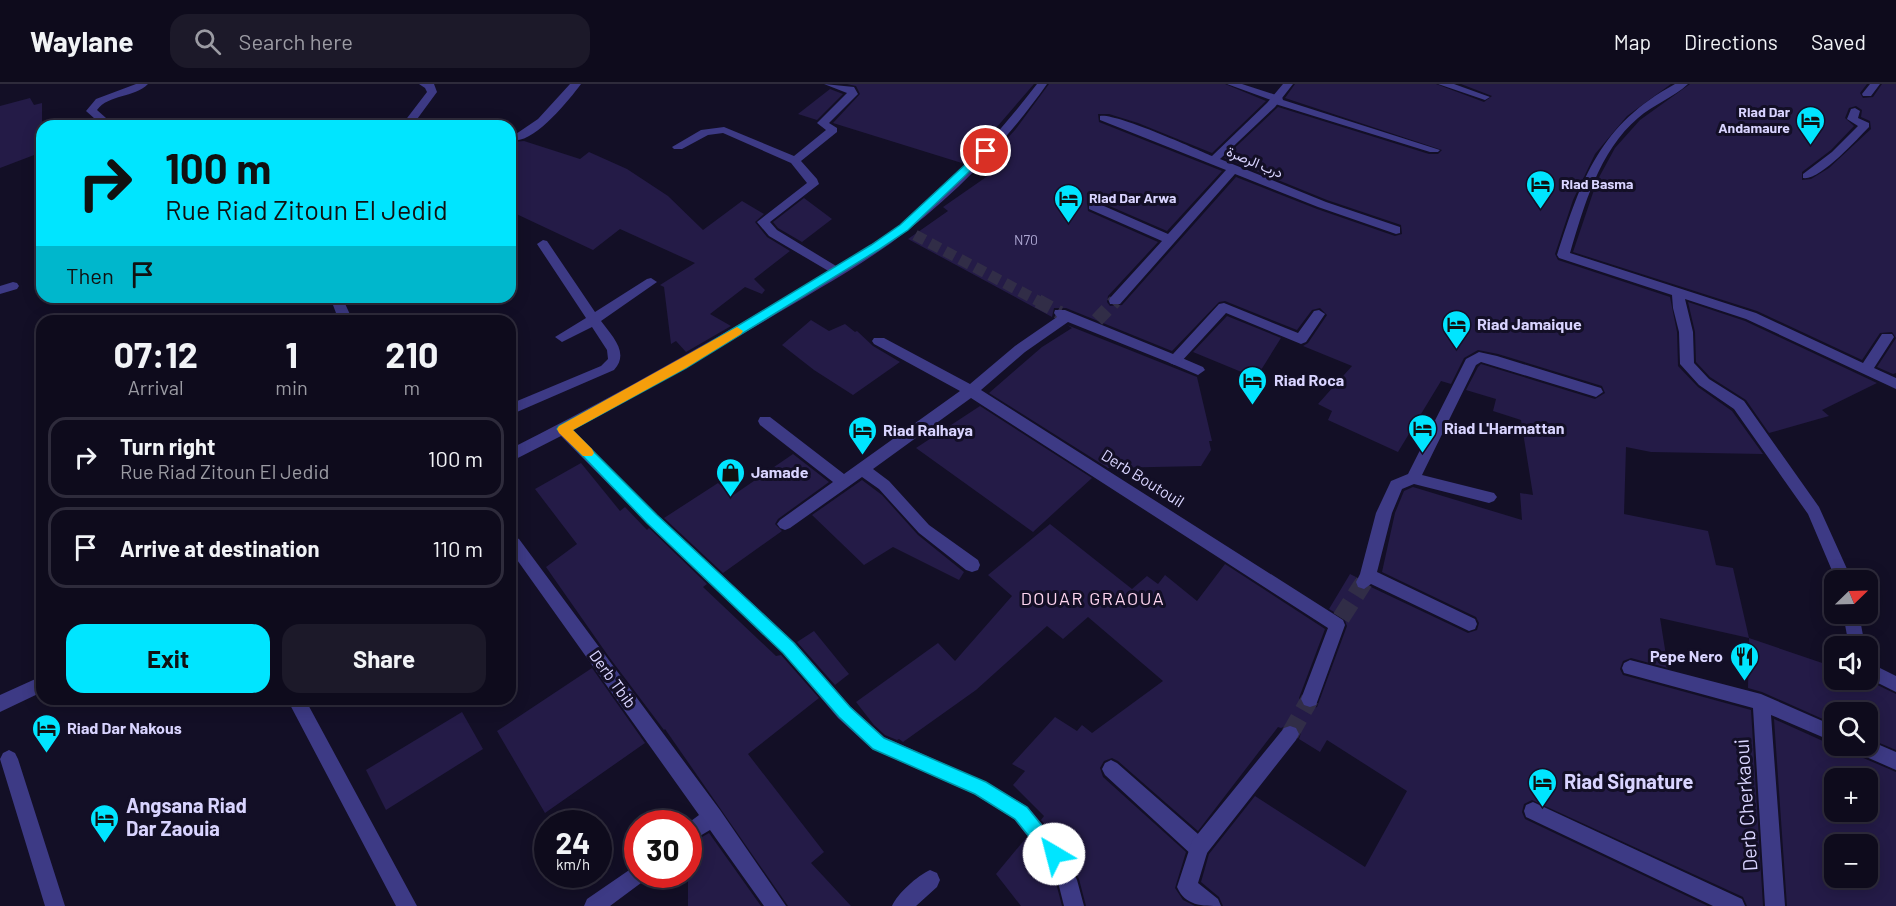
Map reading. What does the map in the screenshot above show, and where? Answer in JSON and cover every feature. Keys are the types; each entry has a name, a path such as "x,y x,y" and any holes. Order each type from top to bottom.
{"street":[{"path":"102,120 91,111 93,107 143,84"},
{"path":"411,120 432,92 429,86 424,84"},
{"path":"518,138 526,134 554,108 576,84"},
{"path":"795,161 833,130 822,123 853,94 850,89 829,84"},
{"path":"516,453 682,365 910,231 1017,116 1042,84"},
{"path":"1232,84 1434,150"},
{"path":"1213,160 1231,139 1260,117 1277,100 1288,84"},
{"path":"1443,84 1485,97"},
{"path":"1683,84 1660,97 1632,119 1612,140 1579,206 1563,255 1751,316 1896,384"},
{"path":"1867,94 1875,84"},
{"path":"1807,176 1836,154 1865,125 1852,119 1855,111"},
{"name":"درب الرصرة","path":"1104,118 1143,131 1281,189 1396,230"},
{"path":"678,147 703,132 724,130 795,161 813,181 813,184 763,222 774,233 837,272"},
{"path":"1115,301 1234,168"},
{"path":"1093,206 1169,239"},
{"path":"516,407 613,364 615,358 614,350 543,244"},
{"path":"562,337 593,320 651,282"},
{"path":"0,290 13,286"},
{"path":"1678,292 1679,308 1686,332 1687,364 1704,382 1739,405 1814,511 1840,570"},
{"path":"1175,360 1224,307 1301,339 1319,314"},
{"path":"785,524 971,392 1064,314 1095,323 1198,370"},
{"path":"1865,370 1887,337"},
{"name":"Derb Boutouil","path":"879,341 971,392 1339,621 1310,699"},
{"path":"1413,478 1474,359 1484,357 1492,359 1596,392"},
{"path":"765,421 845,483"},
{"path":"563,429 652,519 789,648 844,712 878,743 980,788 1021,813 1054,854 1067,880 1074,906"},
{"path":"863,470 884,485 924,529 972,565"},
{"path":"1469,624 1366,579 1384,513 1396,484 1413,478 1489,497"},
{"name":"Derb Tbib","path":"516,546 776,906"},
{"path":"1630,668 1761,702 1824,730"},
{"path":"1878,675 1896,684"},
{"path":"0,704 36,687"},
{"name":"Derb Cherkaoui","path":"1761,702 1775,906"},
{"path":"299,705 407,906"},
{"path":"1211,906 1187,887 1199,848 1290,734"},
{"path":"1878,753 1896,761"},
{"path":"9,759 55,906"},
{"path":"1111,769 1199,848"},
{"path":"1533,811 1735,906"},
{"path":"702,824 713,816"},
{"path":"902,906 930,880"},
{"path":"594,906 624,884"}],"building":[{"path":"847,84 1034,84 965,164 833,123 860,94 856,86"},
{"path":"1049,84 1225,84 1266,101 1212,153 1138,123 1109,114 1098,114 1099,122 1222,171 1167,231 1098,201 1087,201 1088,211 1158,242 1108,296 1107,302 1110,306 1122,305 1236,177 1317,209 1395,236 1402,234 1401,225 1327,200 1224,158 1278,107 1429,154 1438,154 1442,150 1285,98 1295,84 1436,84 1484,102 1492,96 1461,84 1671,84 1627,116 1595,154 1573,200 1555,254 1558,260 1670,297 1677,332 1678,366 1698,387 1732,411 1763,454 1651,452 1626,447 1624,514 1708,531 1716,565 1733,568 1749,638 1660,618 1668,668 1631,658 1623,661 1620,669 1623,675 1751,710 1763,906 1747,906 1743,897 1532,800 1524,804 1522,812 1525,819 1708,906 1223,906 1219,897 1201,882 1209,854 1255,796 1365,867 1407,791 1327,740 1320,752 1299,739 1301,733 1298,727 1291,724 1278,727 1198,831 1118,761 1112,758 1104,761 1100,768 1103,777 1186,852 1175,888 1183,900 1195,906 1086,906 1079,879 1063,846 1041,820 1044,816 1013,785 1025,771 1012,764 1055,717 1077,731 1082,725 1092,733 1163,681 1088,617 1063,639 1047,626 976,690 903,742 885,735 874,725 856,702 938,643 955,661 1012,596 988,575 1050,524 1132,589 1147,576 1158,584 1165,575 1197,601 1225,564 1325,629 1299,698 1303,707 1309,709 1317,707 1347,626 1344,618 1329,609 1350,574 1356,577 1354,583 1357,589 1365,591 1371,587 1468,633 1477,630 1479,623 1476,617 1382,572 1395,513 1404,491 1413,487 1522,520 1520,493 1533,495 1521,420 1493,411 1496,399 1466,390 1478,367 1481,364 1595,399 1605,393 1602,386 1478,350 1464,358 1451,384 1441,381 1398,452 1328,420 1332,411 1318,404 1352,366 1303,346 1308,343 1327,315 1320,308 1312,310 1297,330 1225,301 1219,302 1172,351 1066,308 1054,308 1052,317 908,239 948,211 943,207 992,173 979,169 1015,130"},
{"path":"1690,84 1867,84 1860,93 1863,98 1873,97 1882,84 1896,84 1896,338 1892,332 1880,333 1862,360 1757,311 1573,252 1597,181 1615,148 1640,120","holes":["1856,106 1862,110 1861,117 1870,121 1871,129 1829,168 1811,179 1802,180 1802,172 1831,150 1854,126 1845,118 1849,108"]},
{"path":"830,89 843,94 817,120 798,114"},
{"path":"30,98 34,105 42,103 42,120 36,120 36,154 0,168 0,106"},
{"path":"524,141 580,159 589,152 627,169 668,196 703,230 742,201 764,214 755,222 767,237 790,251 754,279 765,290 762,294 745,287 710,314 731,326 686,352 676,341 671,344 664,287 660,285 695,263 620,229 593,250 516,214 516,142"},
{"path":"804,198 832,219 802,242 778,228 773,222"},
{"path":"1688,302 1745,321 1877,383 1822,410 1829,416 1769,433 1746,400 1710,377 1696,362 1695,332"},
{"path":"1227,316 1281,338 1256,378 1193,352"},
{"path":"811,320 829,331 845,324 855,332 857,331 873,346 900,362 853,395 814,370 782,345"},
{"path":"1067,325 1197,377 1212,441 1209,441 1211,450 1201,466 1108,468 989,393 1042,347 1072,328"},
{"path":"1896,338 1896,373 1893,374 1877,367"},
{"path":"980,406 1092,478 1033,532 916,448"},
{"path":"793,454 829,482 778,519 775,524 782,531 723,573 664,518 718,483 732,496"},
{"path":"581,463 620,511 625,507 647,530 649,528 707,584 703,587 776,656 781,655 819,698 748,754 824,852 811,863 851,906 788,906 665,729 609,657 546,567 577,544 535,489"},
{"path":"862,480 882,495 918,535 964,572 959,580 893,547 864,565 812,515"},
{"path":"814,631 849,674 835,685 797,642"},
{"path":"1749,638 1824,664 1824,690 1878,690 1878,685 1896,694 1896,750 1878,742 1878,702 1824,702 1824,720 1748,688"},
{"path":"592,668 645,743 549,810 543,810 497,731"},
{"path":"462,712 483,749 386,810 366,770"},
{"path":"1774,719 1824,742 1824,756 1859,756 1896,772 1896,906 1787,906"},
{"path":"709,833 761,906 688,906 688,888 702,888 702,837"},
{"path":"1026,838 1045,862 1056,883 1062,906 1021,906 996,874"}],"tunnel":[{"path":"915,235 1040,302"},
{"path":"1038,301 1060,313"},
{"path":"1097,320 1115,301"},
{"path":"1341,618 1364,582"},
{"path":"1290,734 1310,699"}],"slow traffic":[{"path":"587,453 563,429 682,365 737,331"}],"place":[{"name":"Riad Dar Andamaure","path":"1811,146"},
{"name":"Riad Basma","path":"1540,210"},
{"name":"Riad Dar Arwa","path":"1068,224"},
{"name":"Riad Jamaique","path":"1456,350"},
{"name":"Riad Roca","path":"1253,406"},
{"name":"Riad L'Harmattan","path":"1423,454"},
{"name":"Riad Ralhaya","path":"862,456"},
{"name":"Jamade","path":"730,498"},
{"name":"Pepe Nero","path":"1744,682"},
{"name":"Riad Dar Nakous","path":"46,754"},
{"name":"Riad Signature","path":"1543,808"},
{"name":"Angsana Riad Dar Zaouia","path":"105,844"}],"district":[{"name":"DOUAR GRAOUA","path":"1093,599"}],"route":[{"path":"986,151 904,228 837,272 682,365 563,429 652,519 789,648 844,712 878,743 921,764 980,788 1021,813 1054,854"}]}
